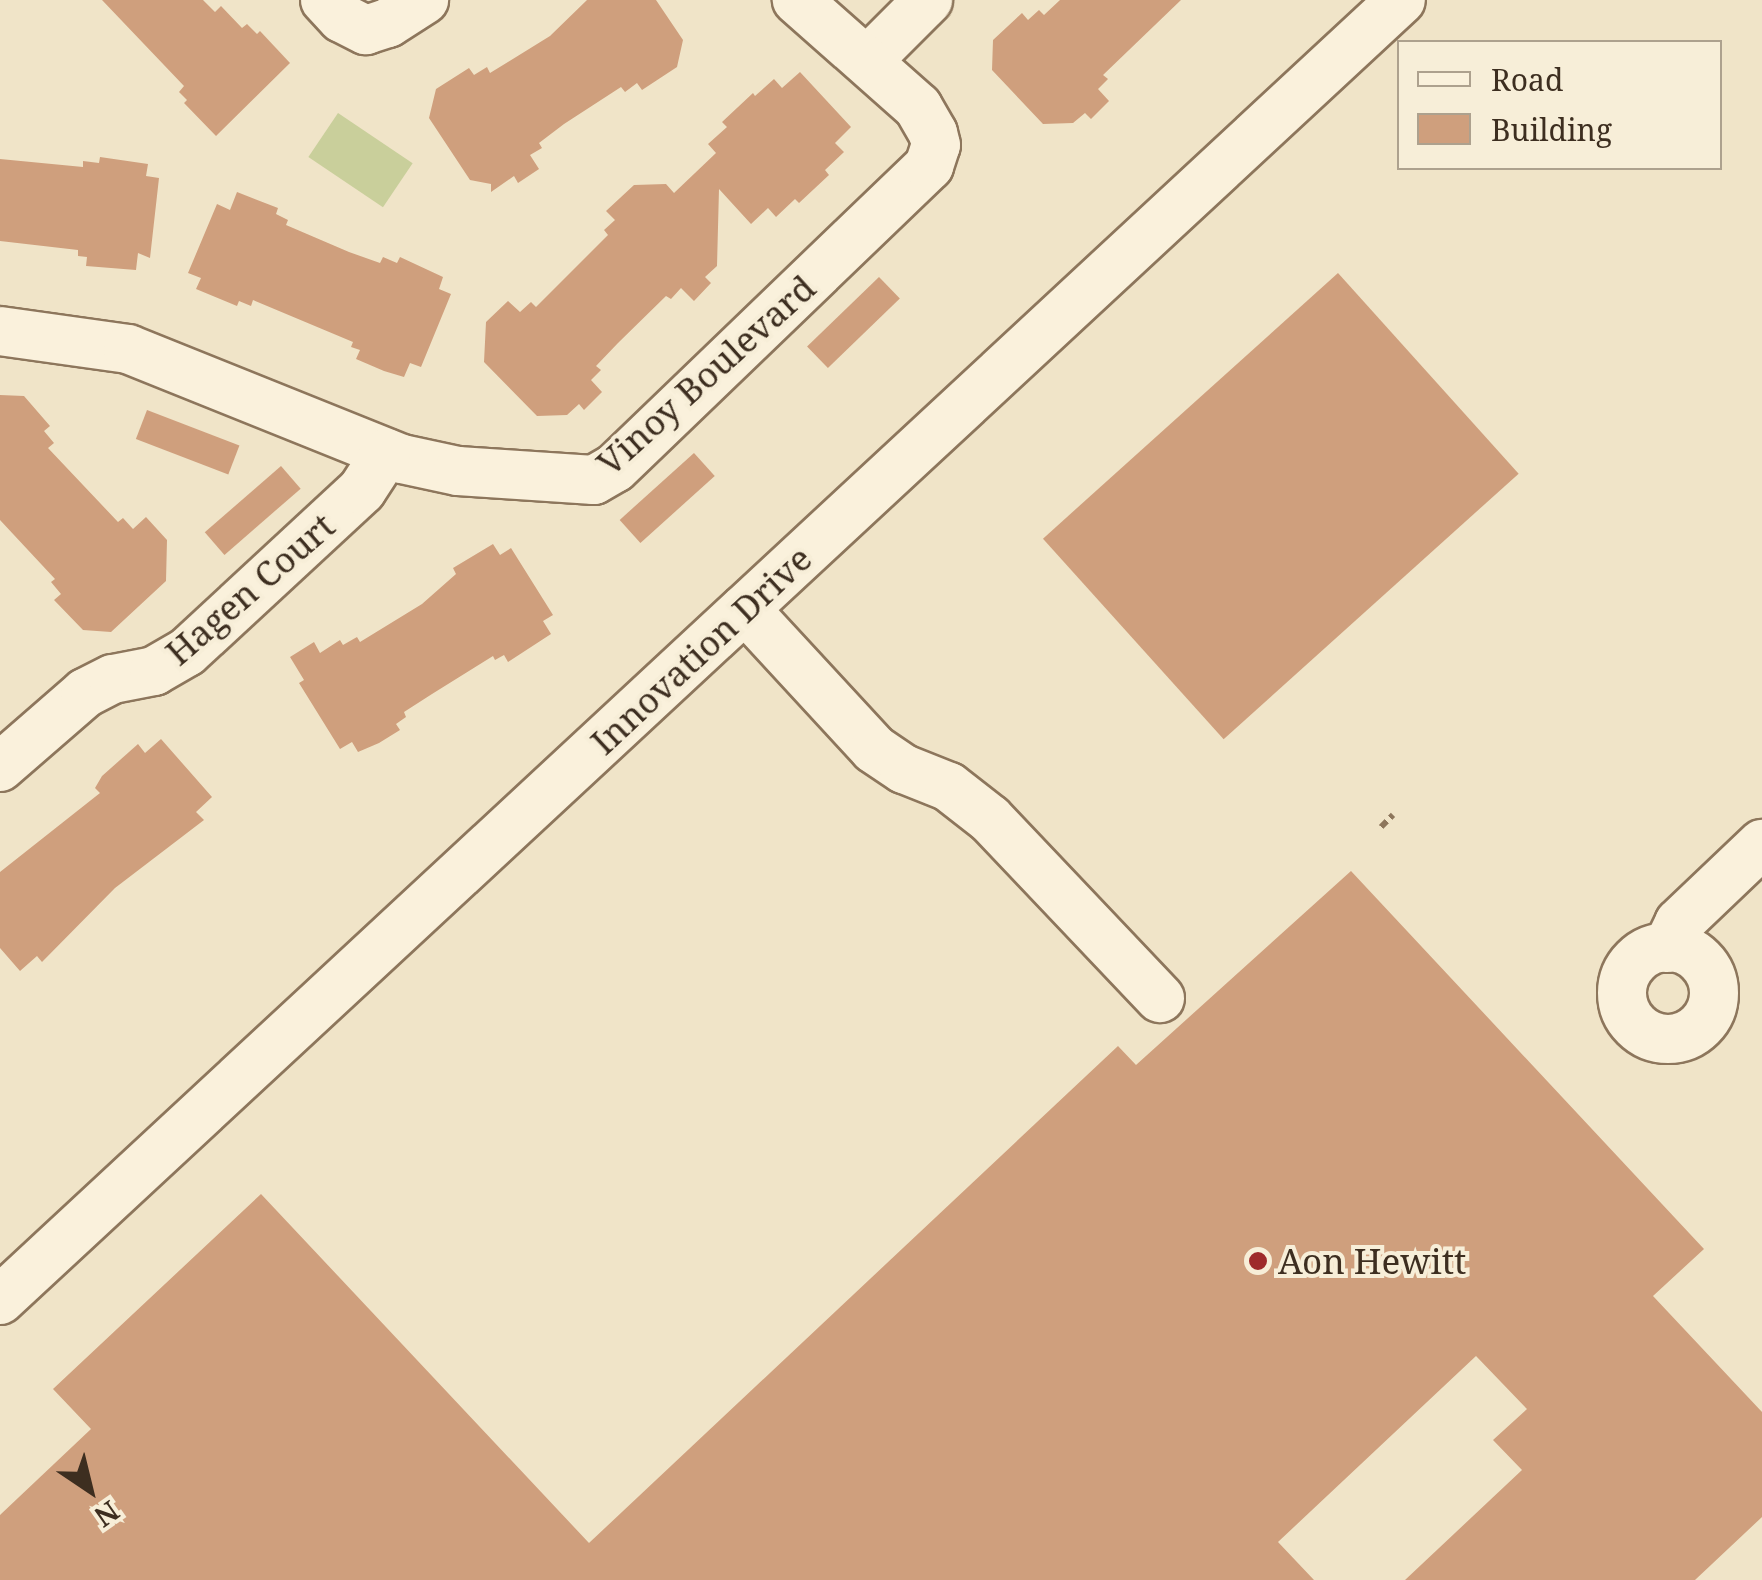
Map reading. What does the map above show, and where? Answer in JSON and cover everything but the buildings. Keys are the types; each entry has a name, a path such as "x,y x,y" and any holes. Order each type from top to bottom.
{"street":[{"path":"324,0 342,18 366,30 388,23 424,0"},
{"name":"Vinoy Boulevard","path":"0,330 128,349 386,453 436,468 581,482 614,468 929,166 936,145 928,122 868,60 797,0"},
{"path":"868,60 928,0"},
{"name":"Innovation Drive","path":"0,1300 1401,0"},
{"name":"Hagen Court","path":"0,768 85,693 112,679 154,671 188,652 362,490 386,453"},
{"path":"745,609 874,749 904,770 949,786 990,819 1160,998"},
{"path":"1667,948 1679,923 1762,844"}],"path":[{"path":"1381,827 1393,815"}],"green space":[{"path":"338,113 413,163 383,207 308,157"}],"place":[{"name":"Aon Hewitt","path":"1258,1261"}]}
